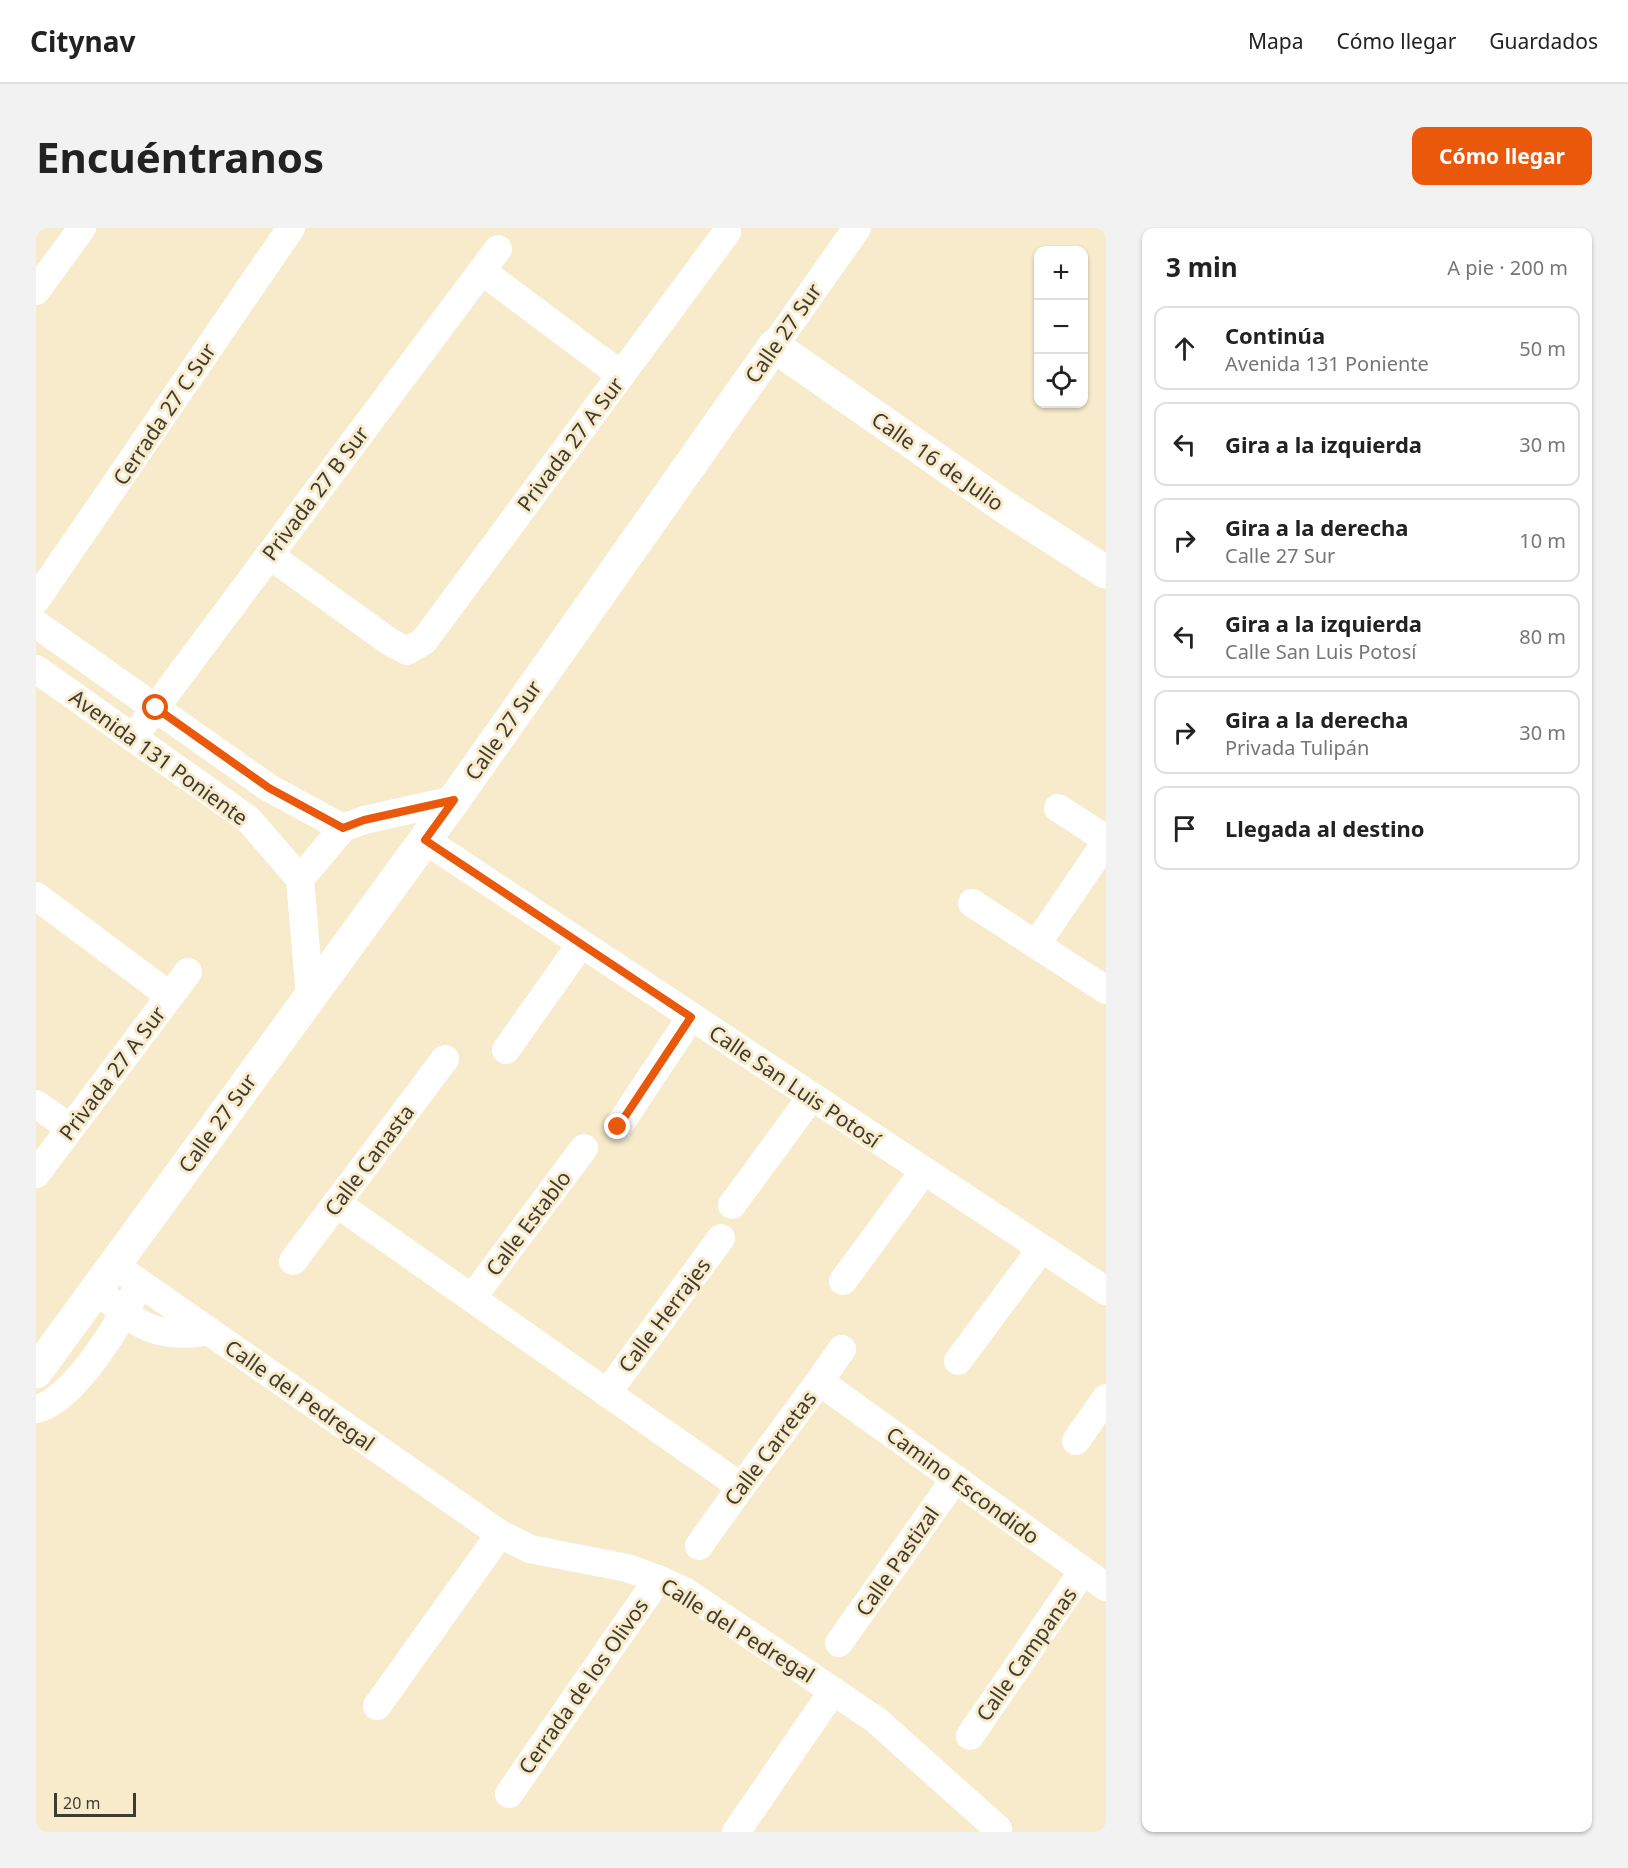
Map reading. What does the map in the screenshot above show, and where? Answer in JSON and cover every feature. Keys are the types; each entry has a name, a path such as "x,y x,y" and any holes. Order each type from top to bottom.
{"street":[{"path":"36,291 82,228"},
{"name":"Cerrada 27 C Sur","path":"36,600 291,228"},
{"name":"Calle 27 Sur","path":"36,1372 117,1278 310,997 454,800 857,228"},
{"name":"Privada 27 A Sur","path":"269,555 390,642 407,651 424,641 727,232"},
{"name":"Privada 27 B Sur","path":"133,738 490,260 621,375"},
{"name":"Calle 16 de Julio","path":"774,346 1006,508 1106,572"},
{"name":"Avenida 131 Poniente","path":"36,624 269,788 343,828"},
{"name":"Avenida 131 Poniente","path":"36,669 248,819 300,879"},
{"path":"310,997 300,879 343,828 364,820 454,800"},
{"path":"1036,945 1106,841 1058,808"},
{"name":"Calle San Luis Potosí","path":"425,840 1106,1291"},
{"path":"36,896 170,996"},
{"path":"972,903 1106,990"},
{"path":"506,1050 581,944"},
{"name":"Privada 27 A Sur","path":"36,1174 188,972"},
{"path":"618,1127 691,1017"},
{"name":"Calle Canasta","path":"293,1261 445,1059"},
{"path":"732,1205 812,1096"},
{"path":"36,1104 70,1128"},
{"name":"Calle Establo","path":"472,1298 584,1148"},
{"path":"843,1281 924,1171"},
{"path":"336,1203 740,1486"},
{"name":"Calle Herrajes","path":"607,1393 721,1238"},
{"path":"958,1361 1041,1249"},
{"name":"Calle del Pedregal","path":"209,1331 177,1335 146,1328 111,1301 117,1278 209,1331 500,1534 530,1549 627,1568 686,1592 876,1720 1002,1823"},
{"path":"36,1409 58,1399 73,1386 125,1314"},
{"name":"Calle Carretas","path":"699,1546 740,1486 820,1382 842,1349"},
{"name":"Camino Escondido","path":"820,1382 1106,1587"},
{"path":"1076,1441 1106,1398"},
{"name":"Calle Pastizal","path":"839,1643 955,1479"},
{"path":"377,1706 500,1534"},
{"name":"Calle Campanas","path":"970,1736 1083,1571"},
{"name":"Cerrada de los Olivos","path":"509,1794 658,1579"},
{"path":"736,1832 833,1691"}],"route":[{"path":"156,708 269,788 343,828 364,820 454,800 425,840 691,1017 618,1127"}]}
